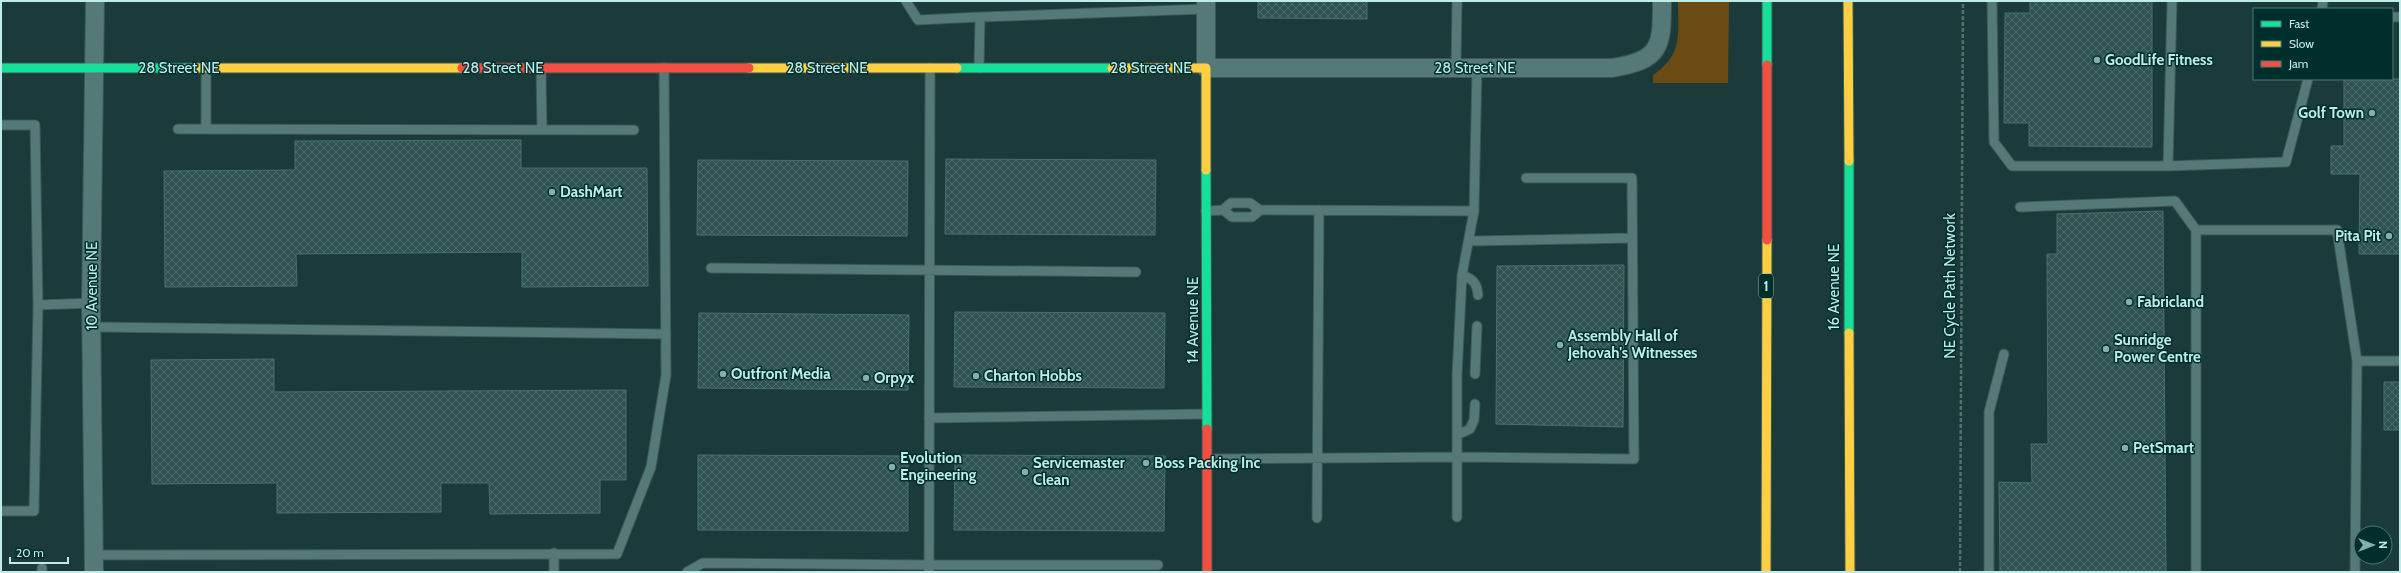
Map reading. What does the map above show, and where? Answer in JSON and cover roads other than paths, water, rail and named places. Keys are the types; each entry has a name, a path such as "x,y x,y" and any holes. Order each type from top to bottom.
{"main road":[{"name":"1","path":"1766,572 1767,1"},
{"name":"16 Avenue NE","path":"1848,1 1850,572"},
{"name":"28 Street NE","path":"1,68 1206,68"},
{"name":"14 Avenue NE","path":"1206,68 1208,572"}],"street":[{"name":"10 Avenue NE","path":"94,563 91,303 95,1"},
{"name":"28 Street NE","path":"1206,68 1612,68 1635,64 1651,56 1658,45 1662,26 1662,1"},
{"path":"1206,5 1206,68"}],"lane":[{"path":"906,1 918,20 1206,5"},
{"path":"1456,68 1457,1"},
{"path":"1992,1 1994,142 2012,166 2168,166 2286,162 2308,80"},
{"path":"2168,166 2172,1"},
{"path":"979,68 980,17"},
{"path":"206,68 206,129"},
{"path":"541,68 542,130"},
{"path":"94,563 554,553 617,554 651,467 666,375 664,68"},
{"path":"929,569 930,68"},
{"path":"1457,517 1457,375 1462,275 1470,241 1474,211 1477,68"},
{"path":"1,125 35,125 38,305 34,511 1,511"},
{"path":"178,129 634,130"},
{"path":"1207,459 1457,457 1634,459 1632,178 1526,178"},
{"path":"2020,207 2175,201 2196,230 2196,572"},
{"path":"1223,210 1231,203 1250,203 1260,210 1474,211"},
{"path":"1206,210 1223,210 1232,217 1252,217 1260,210"},
{"path":"1317,518 1319,210"},
{"path":"2196,230 2337,230 2357,361 2355,572"},
{"path":"1470,241 1632,238"},
{"path":"712,268 1136,272"},
{"path":"1462,275 1472,279 1477,285 1478,295"},
{"path":"38,305 91,303"},
{"path":"1476,374 1477,326"},
{"path":"92,327 666,334"},
{"path":"1989,572 1989,412 2004,354"},
{"path":"2357,361 2400,361"},
{"path":"1457,435 1470,429 1474,420 1476,404"},
{"path":"930,418 1207,414"},
{"path":"554,553 554,572"},
{"path":"687,572 703,562 929,569 1158,565"}],"place":[{"name":"GoodLife Fitness","path":"2097,60"},
{"name":"Golf Town","path":"2372,113"},
{"name":"DashMart","path":"552,192"},
{"name":"Pita Pit","path":"2389,236"},
{"name":"Fabricland","path":"2129,302"},
{"name":"Assembly Hall of Jehovah's Witnesses","path":"1560,345"},
{"name":"Sunridge Power Centre","path":"2106,349"},
{"name":"Outfront Media","path":"723,374"},
{"name":"Charton Hobbs","path":"976,376"},
{"name":"Orpyx","path":"866,378"},
{"name":"PetSmart","path":"2125,448"},
{"name":"Boss Packing Inc","path":"1146,463"},
{"name":"Evolution Engineering","path":"892,467"},
{"name":"Servicemaster Clean","path":"1025,472"}]}
